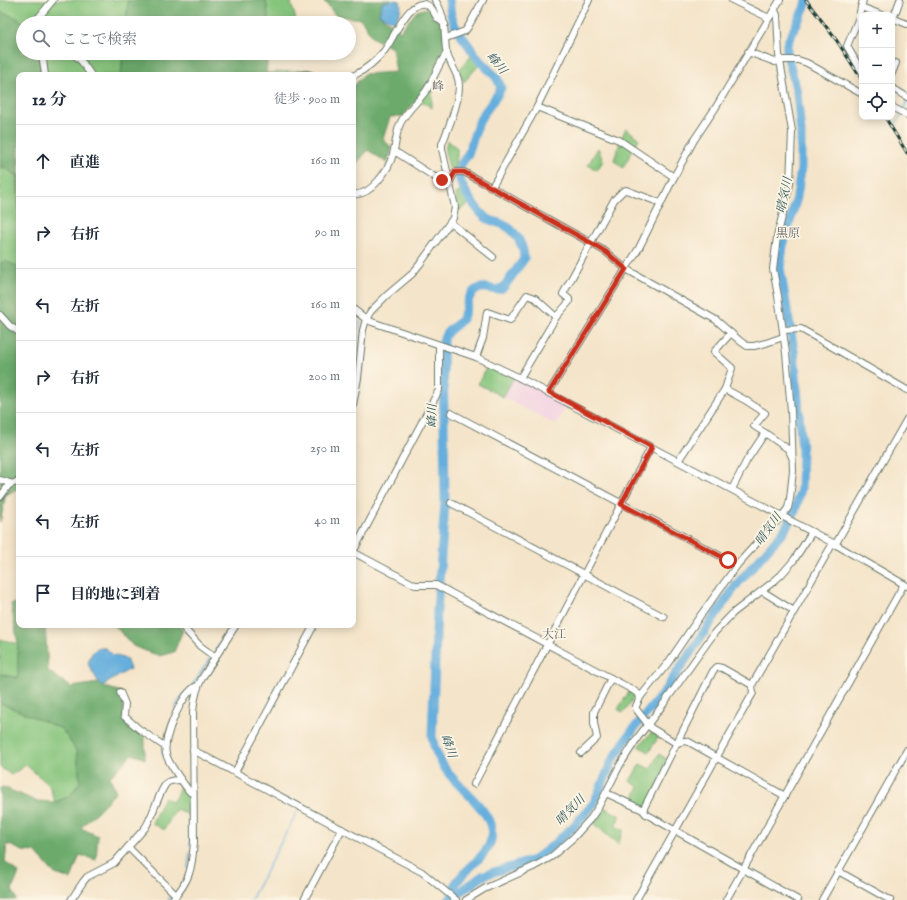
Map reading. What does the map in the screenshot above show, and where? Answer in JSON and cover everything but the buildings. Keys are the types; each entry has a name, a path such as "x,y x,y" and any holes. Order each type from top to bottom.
{"street":[{"path":"40,16 53,0"},
{"path":"356,389 362,330 366,319 371,311 386,296 412,274 451,222 454,214 455,207 442,154 442,144 455,106 459,86 447,53 445,24 440,8 435,0"},
{"path":"446,38 465,31 468,28 482,0"},
{"path":"492,188 537,107 590,0"},
{"path":"732,0 769,18"},
{"path":"549,392 639,248 694,140 716,107 780,0"},
{"path":"859,67 847,46 858,20 863,0"},
{"path":"895,12 900,0"},
{"path":"356,74 373,62 384,51 402,22 415,7 424,4 428,5 438,19 445,24"},
{"path":"861,7 874,12"},
{"path":"775,10 777,15 781,60 792,131 790,184 773,258 773,269 784,332 791,411 793,460 790,499 788,508 738,564 668,663 641,696 636,709 651,728 676,743 685,741 689,742 785,796"},
{"path":"895,20 907,24"},
{"path":"748,52 775,62 781,60 798,60 816,68 859,92"},
{"path":"356,195 365,192 378,181 386,170 394,152 403,118 426,90 447,53"},
{"path":"43,60 45,72"},
{"path":"80,60 90,72"},
{"path":"895,90 907,97"},
{"path":"537,107 619,140 674,177"},
{"path":"895,108 906,112"},
{"path":"394,152 433,176 449,183"},
{"path":"449,183 458,172 492,188 591,243 606,252 626,269 716,320 747,346 766,343 784,332 799,328 907,390"},
{"path":"520,378 556,317 569,302 569,299 563,294 614,200 626,190 661,203"},
{"path":"451,222 493,257"},
{"path":"476,358 483,338 488,312 510,320 527,295 535,298 556,317"},
{"path":"356,311 366,319 476,358 549,392 812,532 906,585 726,900"},
{"path":"0,315 16,330"},
{"path":"678,461 725,389 732,368 714,352 731,333"},
{"path":"356,546 439,390 439,345"},
{"path":"725,389 765,413 754,426 788,449 793,460"},
{"path":"451,413 728,560"},
{"path":"636,900 752,693 752,684 907,420"},
{"path":"732,490 747,460 765,433"},
{"path":"474,784 652,447"},
{"path":"0,497 13,479 16,478"},
{"path":"0,480 7,482 9,485"},
{"path":"9,485 16,482"},
{"path":"451,504 664,617"},
{"path":"466,900 484,889 535,866 564,847 574,837 591,818 620,765 638,737 724,621 777,578 794,560 812,532"},
{"path":"356,554 415,584 436,585 612,678 641,696"},
{"path":"762,591 794,611"},
{"path":"184,628 200,646 215,657"},
{"path":"128,847 174,898 186,882 193,858 193,712 197,686 234,628"},
{"path":"235,772 312,628"},
{"path":"643,810 713,670 717,666 752,684"},
{"path":"580,753 597,738 594,723 594,712 612,678"},
{"path":"193,794 181,780 166,756 164,746 179,705 188,693 197,686"},
{"path":"120,692 125,704 124,716 139,729 164,746"},
{"path":"193,750 422,872 456,900"},
{"path":"822,900 907,750"},
{"path":"71,900 87,877 114,863 149,822 159,796 166,784 181,780"},
{"path":"606,792 643,810 646,814 675,831 798,900"},
{"path":"304,900 342,829"},
{"path":"838,871 890,900"}],"shaded area":[{"path":"514,377 566,405 556,425 503,397"}],"green space":[{"path":"0,0 128,0 127,16 16,16 16,18 0,12"},
{"path":"128,0 266,0 268,16 127,16"},
{"path":"266,0 292,0 291,3 295,16 268,16"},
{"path":"323,0 391,0 382,3 379,14 400,31 417,11 435,5 444,27 445,53 418,99 403,116 390,117 383,139 392,148 387,163 368,150 356,164 356,83 364,74 396,72 392,48 373,38 361,19 356,18 356,16 336,16"},
{"path":"0,12 16,18 16,60 44,60 46,72 16,72 16,175 2,166 0,170"},
{"path":"472,55 480,64 464,82 459,70"},
{"path":"44,60 122,60 121,72 46,72"},
{"path":"122,60 267,60 266,72 121,72"},
{"path":"307,70 311,72 280,72"},
{"path":"434,73 441,80 432,94 432,108 418,99"},
{"path":"626,128 639,139 623,168 614,160"},
{"path":"447,140 457,148 457,157 451,176 445,151"},
{"path":"598,148 603,161 597,170 588,165"},
{"path":"2,166 16,175 16,266 5,261 0,264 0,170"},
{"path":"463,190 470,203 458,211 456,194"},
{"path":"5,261 16,266 16,490 6,495 0,522 0,264"},
{"path":"487,366 514,377 503,397 478,384"},
{"path":"16,603 16,628 45,628 48,671 71,687 99,683 102,686 122,692 124,719 145,737 145,759 132,754 110,777 116,792 81,828 98,836 96,860 80,855 71,879 55,874 35,852 23,851 7,844 5,862 19,873 12,890 17,900 0,900 0,788 3,787 36,801 55,802 70,796 80,782 77,752 62,729 0,703 0,674 18,678 18,644 11,604"},
{"path":"117,628 181,628 183,630 174,652 159,656 133,646"},
{"path":"0,639 18,644 18,678 0,674"},
{"path":"630,690 636,695 623,713 618,709"},
{"path":"0,703 62,729 77,752 80,782 70,796 55,802 49,785 26,765 11,775 0,767"},
{"path":"652,732 659,736 649,752 638,746"},
{"path":"659,754 670,761 646,809 632,801 639,787 630,781 640,764 650,769"},
{"path":"183,781 192,792 191,816 176,809 164,830 152,823 164,797 173,802"},
{"path":"606,808 620,816 615,826 624,830 618,844 594,824"}],"water":[{"path":"391,0 400,1 400,12 395,21 379,14 382,3"},
{"path":"98,648 106,648 113,655 126,659 130,669 102,686 88,664 92,653"}],"waterway":[{"name":"峰川","path":"449,0 451,15 456,28 479,60 497,78 501,88 482,116 468,154 461,164 459,175 472,202 489,220 507,226 518,238 524,254 524,259 504,287 497,290 482,288 471,294 462,319 448,331 443,342 445,502 437,611 432,736 436,752 443,766 456,782 478,804 489,821 492,830 489,846 481,857 456,883 452,898"},
{"name":"晴気川","path":"449,900 484,875 534,860 576,824 594,803 613,759 632,731 664,692 738,583 784,531 795,511 801,489 802,450 794,351 780,268 783,246 797,197 801,169 801,132 797,92 787,54 787,44 808,0"},
{"path":"904,109 907,102"},
{"path":"894,126 901,115"},
{"path":"356,365 360,321"},
{"path":"214,653 230,628"},
{"path":"190,688 210,658"},
{"path":"175,709 184,693"},
{"path":"162,749 163,755"},
{"path":"183,787 190,799 190,845"},
{"path":"251,900 298,810"},
{"path":"188,868 190,852"},
{"path":"168,900 172,896"}],"railway":[{"path":"806,0 837,41 859,75"},
{"path":"887,120 907,153"}],"district":[{"name":"峰","path":"438,86"},
{"name":"黒原","path":"788,233"},
{"name":"大江","path":"554,634"}],"route":[{"path":"442,180 449,183 455,172 464,172 591,243 606,252 626,269 549,392 652,447 621,504 728,560"}]}
